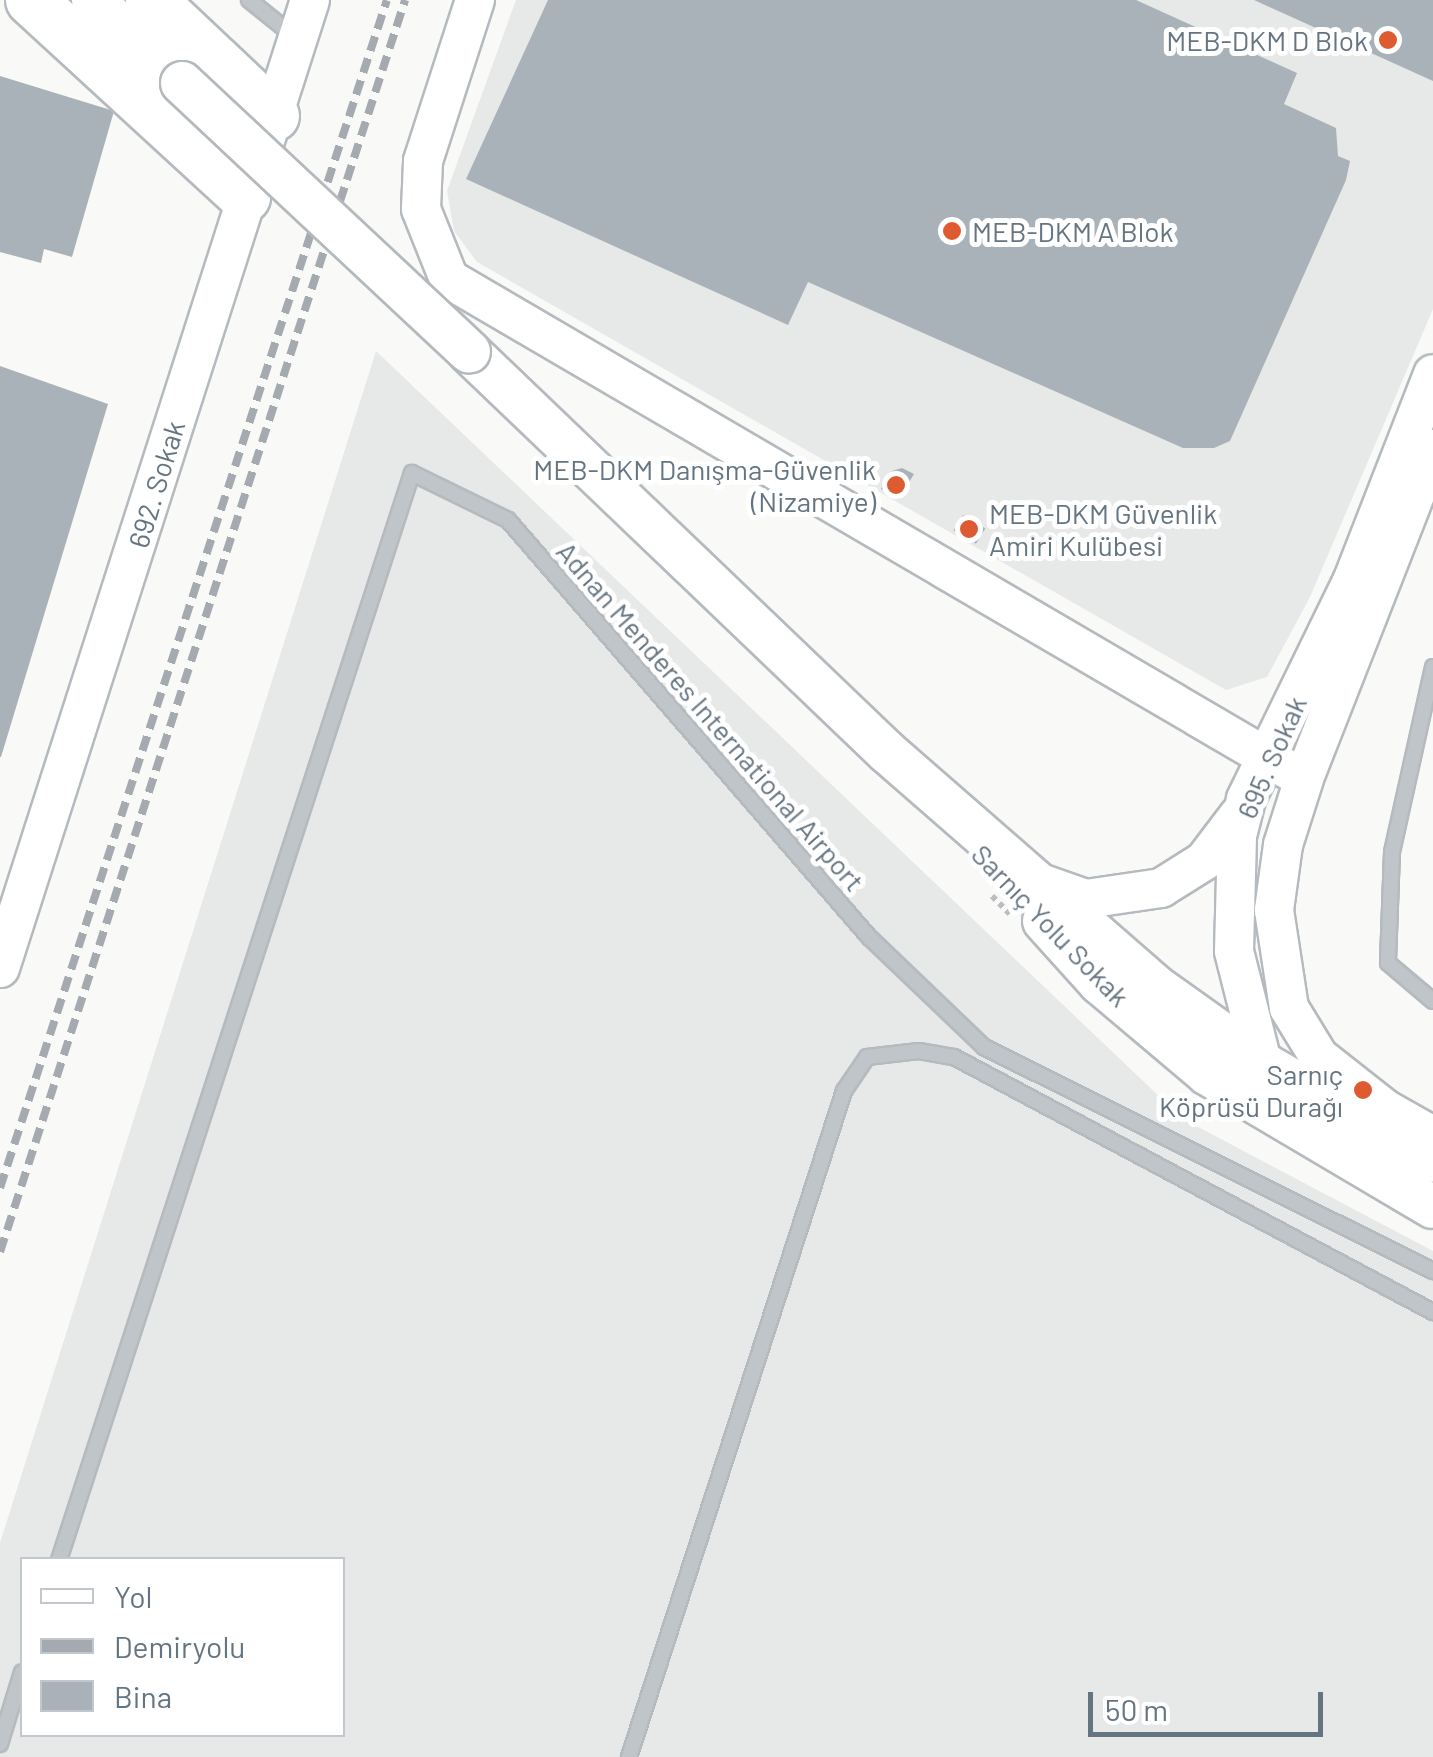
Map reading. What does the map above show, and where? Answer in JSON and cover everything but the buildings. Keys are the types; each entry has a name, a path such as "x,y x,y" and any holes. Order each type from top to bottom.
{"highway":[{"path":"31,0 245,198"},
{"path":"152,0 274,116"}],"main road":[{"name":"Sarnıç Yolu Sokak","path":"92,0 470,352 887,752 1023,874 1155,986 1262,1062 1433,1161"},
{"name":"Sarnıç Yolu Sokak","path":"887,752 1100,982 1208,1074 1433,1208"}],"street":[{"name":"692. Sokak","path":"0,968 310,0"},
{"path":"475,0 423,161 422,209 449,279 772,472 1270,754 1304,779"},
{"name":"695. Sokak","path":"1433,374 1352,582 1246,799 1231,912 1240,986 1262,1062 1317,1123 1433,1198"},
{"name":"695. Sokak","path":"1433,449 1304,779 1283,845 1274,910 1290,1008 1319,1057 1341,1077 1433,1136"},
{"path":"1023,874 1061,894 1086,899 1161,888 1222,842 1246,799"}],"lane":[{"path":"249,0 298,40"},
{"name":"Adnan Menderes International Airport","path":"59,1557 412,473 508,520 869,937 984,1047 1433,1271"},
{"path":"1433,667 1392,852 1388,963 1433,1001"},
{"path":"629,1757 844,1091 867,1057 918,1051 954,1057 1433,1312"},
{"path":"0,1744 20,1679"}],"shaded area":[{"path":"516,0 1433,0 1433,309 1310,597 1267,677 1226,690 477,262 454,231 447,191"},
{"path":"376,351 1183,1119 1433,1251 1433,1757 0,1757 0,1543"}],"railway":[{"path":"0,1188 387,0"},
{"path":"0,1252 405,0"}],"place":[{"name":"MEB-DKM D Blok","path":"1388,40"},
{"name":"MEB-DKM A Blok","path":"952,231"},
{"name":"MEB-DKM Danışma-Güvenlik (Nizamiye)","path":"896,485"},
{"name":"MEB-DKM Güvenlik Amiri Kulübesi","path":"969,529"},
{"name":"Sarnıç Köprüsü Durağı","path":"1363,1090"}]}
